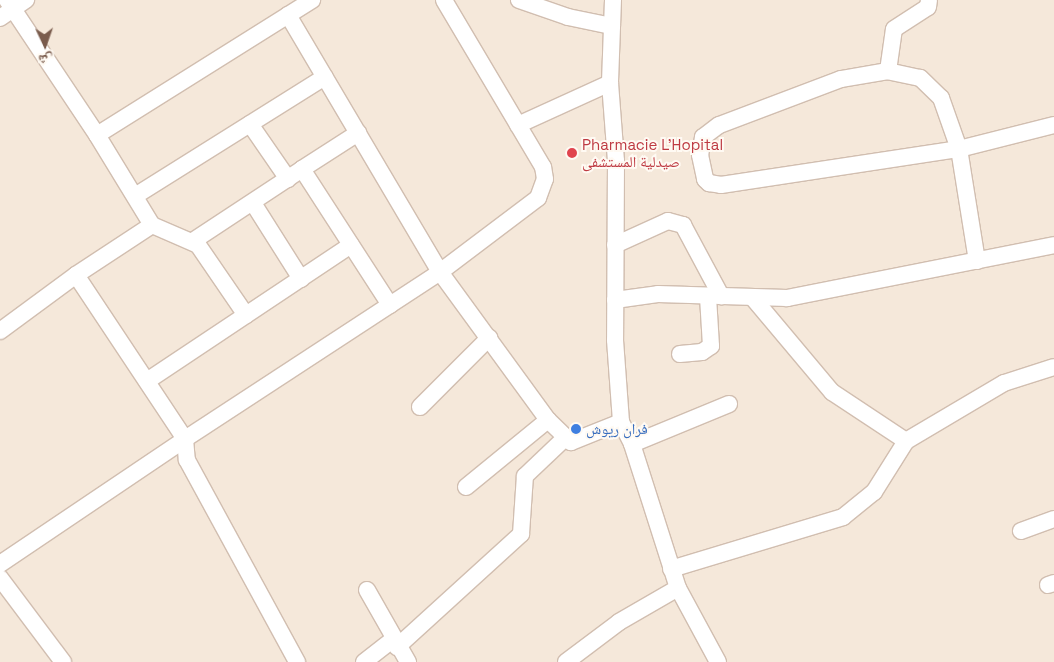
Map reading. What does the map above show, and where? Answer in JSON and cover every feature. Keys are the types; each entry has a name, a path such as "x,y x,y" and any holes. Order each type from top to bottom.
{"street":[{"path":"97,135 312,0"},
{"path":"0,564 185,439 440,272 531,206 543,189 543,168 444,0"},
{"path":"519,0 568,17 612,26"},
{"path":"613,0 610,83 616,160 615,300 621,422 632,444 678,588 717,662"},
{"path":"888,71 894,30 928,7 929,0"},
{"path":"12,7 97,135 152,225 193,241 246,315"},
{"path":"288,15 440,272 548,420 571,442 579,441 621,422"},
{"path":"977,261 959,149 941,98 920,78 888,71 842,79 719,125 703,137 700,146 706,179 709,183 721,185 959,149 1054,125"},
{"path":"135,196 325,77"},
{"path":"518,125 610,83"},
{"path":"250,124 288,179"},
{"path":"193,241 358,133"},
{"path":"302,169 390,305"},
{"path":"253,203 301,279"},
{"path":"615,245 668,221 683,225 714,296 711,346 702,352 680,354"},
{"path":"0,331 76,275 152,225"},
{"path":"615,300 658,294 787,298 1054,245"},
{"path":"147,381 351,246"},
{"path":"76,275 185,439 187,460 298,662"},
{"path":"753,298 832,392 906,441"},
{"path":"420,408 489,338"},
{"path":"672,569 843,516 874,492 906,441 1004,383 1054,367"},
{"path":"632,444 729,404"},
{"path":"466,487 548,420"},
{"path":"364,662 395,643 521,534 525,476 565,438"},
{"path":"1021,531 1054,519"},
{"path":"0,578 64,662"},
{"path":"566,662 619,622 678,588"},
{"path":"367,590 395,643 408,662"}],"shaded area":[{"path":"0,0 1054,0 1054,662 0,662"}],"place":[{"name":"Pharmacie L'Hopital صيدلية المستشفى","path":"572,153"},
{"name":"فران ريوش","path":"576,429"}]}
